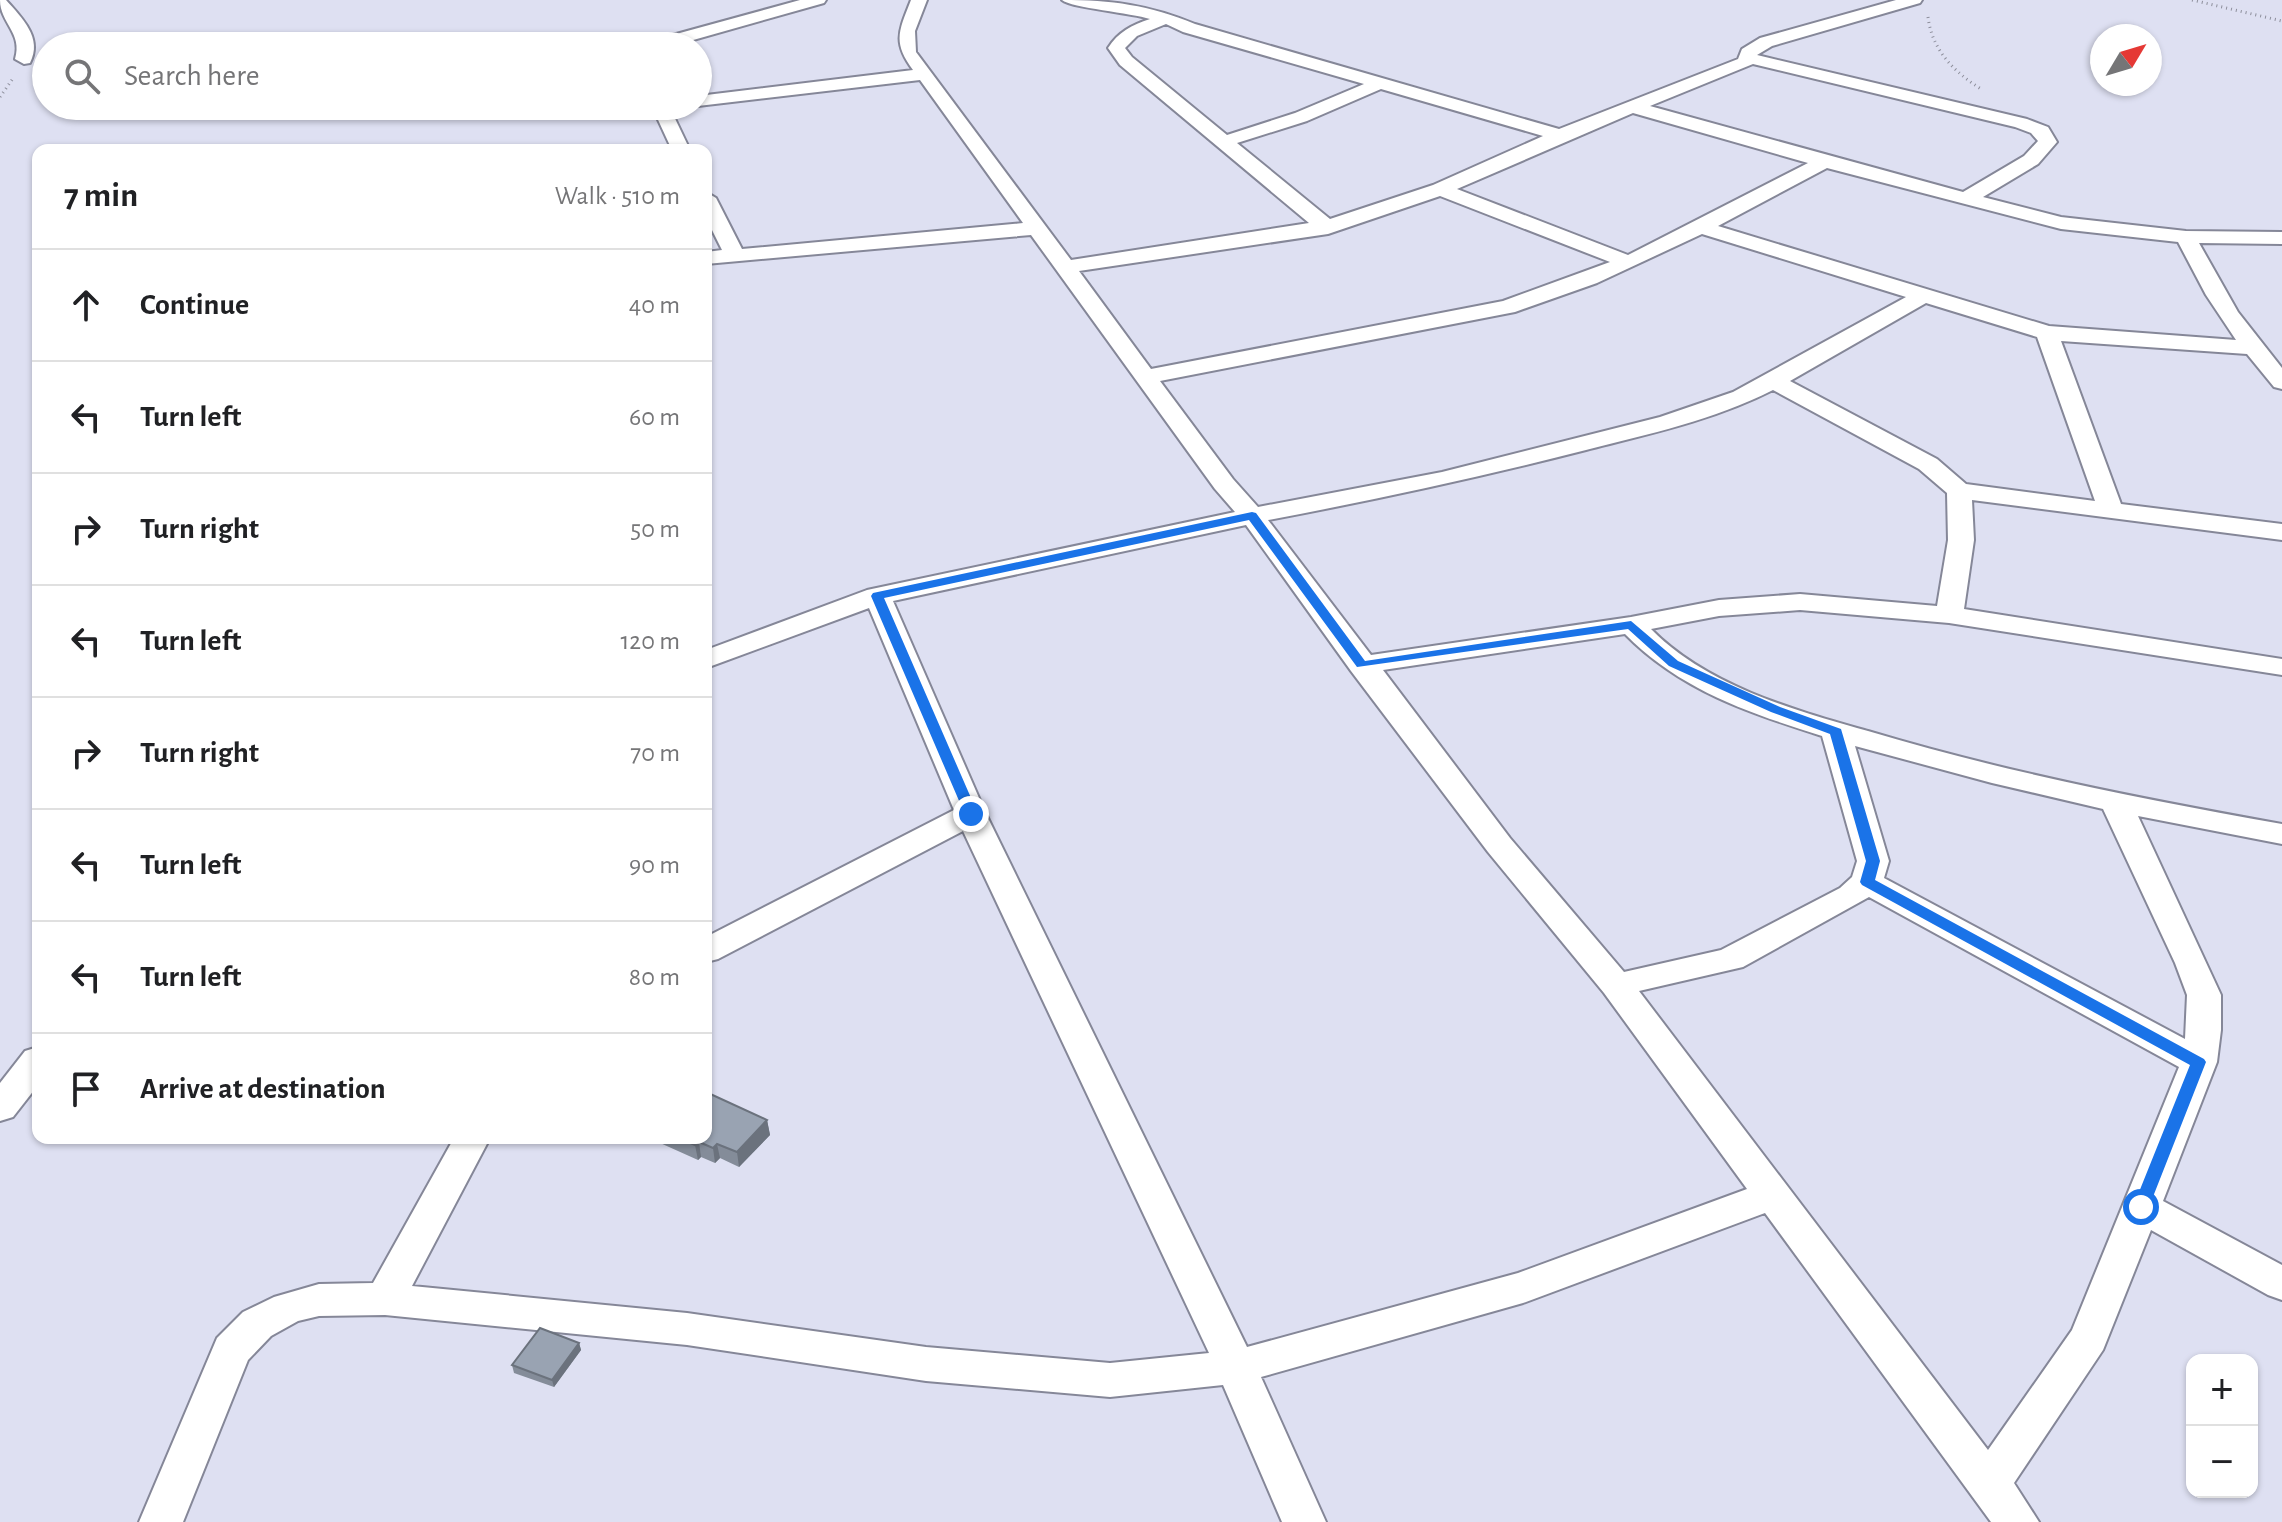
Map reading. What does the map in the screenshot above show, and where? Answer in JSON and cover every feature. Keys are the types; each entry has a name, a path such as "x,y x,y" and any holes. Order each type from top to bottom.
{"street":[{"path":"13,0 0,2 26,36 28,50 24,59"},
{"path":"703,32 818,0"},
{"path":"919,0 907,31 908,52 1224,484 1252,516 1499,845 1616,985 2017,1522"},
{"path":"1070,0 1130,6 1189,28 1560,135"},
{"path":"1749,58 1748,53 1754,47 1766,42 1914,0"},
{"path":"1167,18 1130,34 1119,41 1116,48 1126,61 1221,142 1328,228"},
{"path":"1064,267 1328,228 1440,189 1560,135 1712,77 1749,58 2021,123 2047,136 2048,142 2031,160 1965,199"},
{"path":"712,99 925,74"},
{"path":"1221,142 1305,117 1378,84"},
{"path":"1633,107 1825,162 2061,223 2186,237 2282,238"},
{"path":"667,120 678,144"},
{"path":"1145,377 1507,307 1545,296 1628,262 1825,162"},
{"path":"1440,189 1628,262"},
{"path":"712,210 736,257"},
{"path":"1700,227 2047,333 2252,348"},
{"path":"712,258 1037,228"},
{"path":"2186,237 2214,291 2252,348 2282,382"},
{"path":"712,658 877,596 1442,479 1668,422 1741,397 1925,295"},
{"path":"2047,333 2110,508"},
{"path":"1773,381 1928,464 1959,491 2282,532"},
{"path":"1949,615 1961,540 1959,491"},
{"path":"877,596 971,814 1236,1367 1304,1522"},
{"path":"1361,665 1631,625 1719,608 1800,602 1949,615 2282,667"},
{"path":"1631,625 1673,664 1775,710 1836,732 1997,777 2282,834"},
{"path":"1616,985 1731,959 1851,895 1867,882 1873,861 1836,732"},
{"path":"1989,1484 2089,1338 2199,1062 2204,1030 2204,995 2192,963 2116,803"},
{"path":"712,948 971,814"},
{"path":"1867,882 2199,1062"},
{"path":"0,1108 32,1068"},
{"path":"385,1299 469,1144"},
{"path":"161,1522 231,1350 257,1324 288,1308 319,1300 385,1299 687,1329 926,1364 1110,1380 1236,1367 1523,1287 1773,1195"},
{"path":"2141,1207 2282,1284"}],"path":[{"path":"2192,0 2282,21"},
{"path":"1928,14 1931,39 1946,59 1965,80 2011,111 2021,123"}],"building":[{"path":"712,1095 767,1120 737,1152 717,1144 713,1148 704,1144 712,1144"},
{"path":"540,1328 579,1343 552,1380 512,1365"}],"route":[{"path":"971,814 877,596 1252,516 1361,665 1631,625 1673,664 1775,710 1836,732 1873,861 1867,882 2199,1062 2141,1207"}]}
